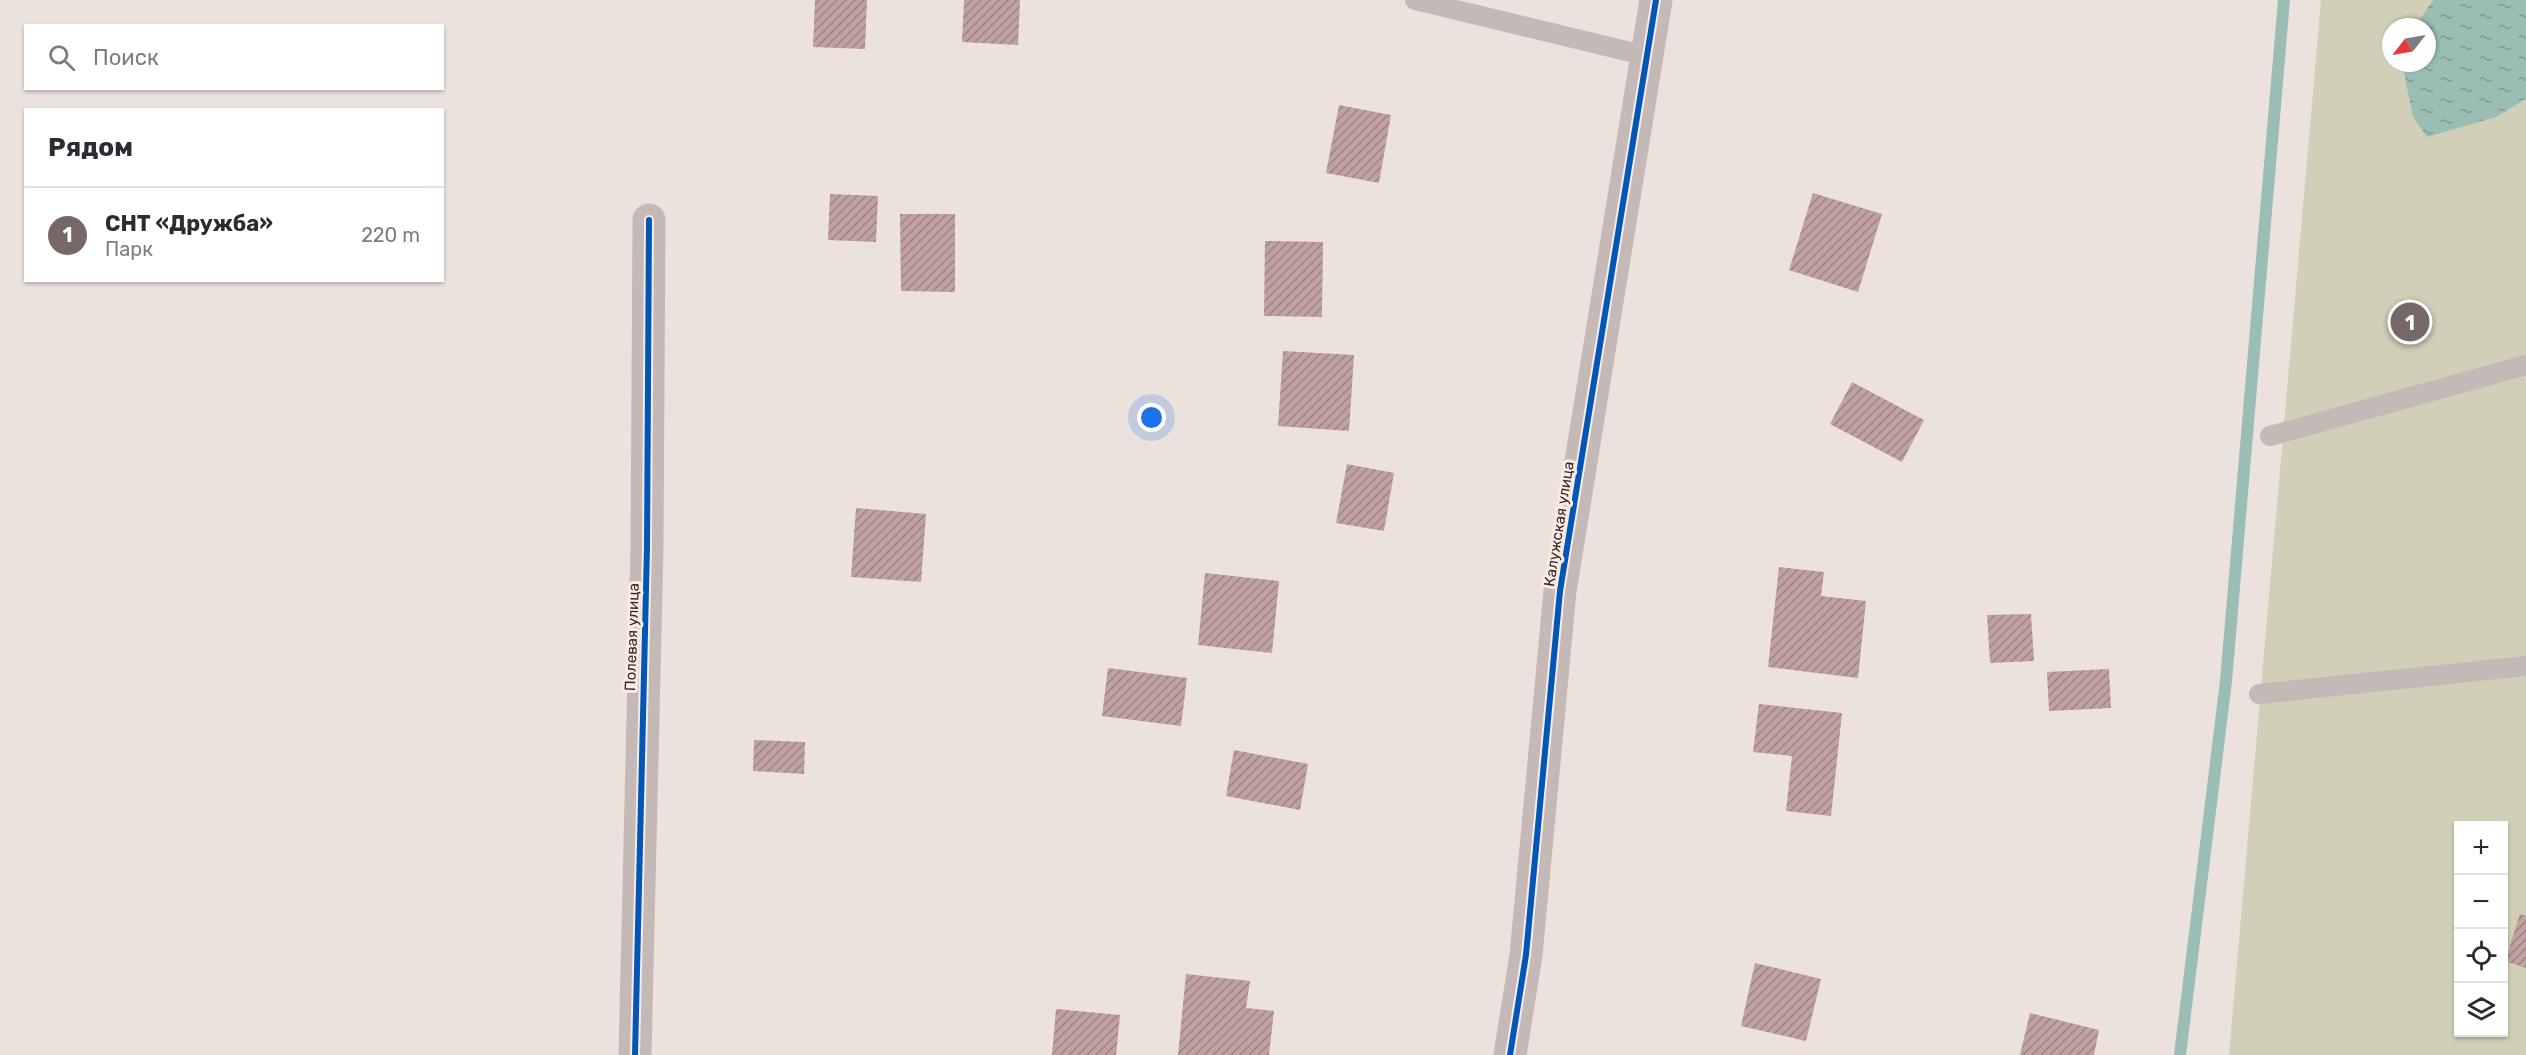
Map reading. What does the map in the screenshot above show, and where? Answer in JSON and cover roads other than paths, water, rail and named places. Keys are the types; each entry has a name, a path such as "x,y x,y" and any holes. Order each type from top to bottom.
{"street":[{"name":"Калужская улица","path":"1510,1055 1526,955 1560,591 1656,0"},
{"name":"Полевая улица","path":"635,1055 647,547 649,220"}],"lane":[{"path":"1415,0 1647,56"},
{"path":"2270,436 2526,365"},
{"path":"2259,694 2526,666"}],"water":[{"path":"2433,0 2526,0 2526,99 2496,117 2427,137 2413,117 2404,72 2436,72 2436,18 2421,18"}],"waterway":[{"path":"2180,1055 2226,681 2284,0"}],"place":[{"name":"СНТ «Дружба»","path":"2410,322"}]}
